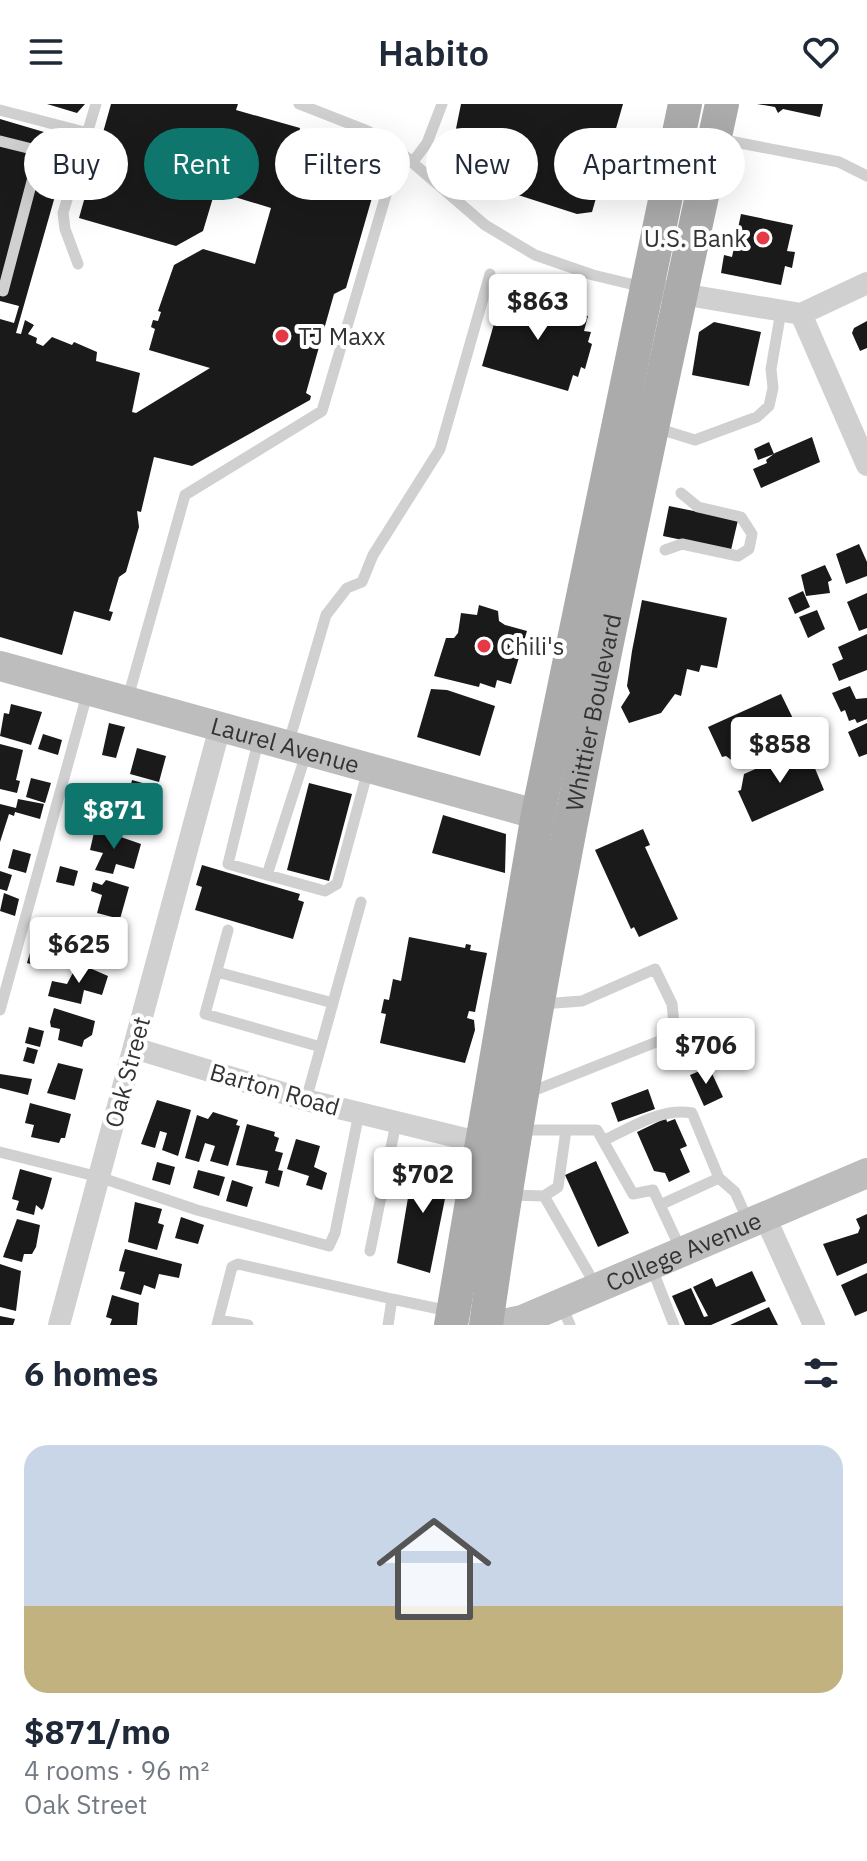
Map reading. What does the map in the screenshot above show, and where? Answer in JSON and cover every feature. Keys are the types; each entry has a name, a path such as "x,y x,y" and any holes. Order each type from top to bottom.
{"main road":[{"name":"Whittier Boulevard","path":"486,1325 504,1194 502,1141 521,1003 646,288 685,104"},
{"name":"Whittier Boulevard","path":"717,128 722,104"},
{"name":"Whittier Boulevard","path":"554,819 653,427 701,200"},
{"name":"Whittier Boulevard","path":"452,1318 502,1141 520,1096 521,1003"}],"street":[{"path":"646,288 791,313 867,283"},
{"path":"791,313 867,465"},
{"name":"Laurel Avenue","path":"0,666 554,819"},
{"name":"Oak Street","path":"59,1325 220,727"},
{"name":"Barton Road","path":"134,1048 306,1100 396,1123 502,1141"},
{"name":"College Avenue","path":"498,1325 565,1314 597,1287 867,1173"},
{"path":"757,1220 814,1325"}],"lane":[{"path":"89,128 96,104"},
{"path":"299,104 360,128"},
{"path":"442,104 427,143 412,163 485,225 535,255 593,275 646,288"},
{"path":"0,110 69,128"},
{"path":"0,141 40,151 3,291 0,290"},
{"path":"745,144 839,162 867,176"},
{"path":"67,200 63,213 65,229 78,264"},
{"path":"127,701 185,495 322,411 384,200"},
{"path":"369,768 337,884 325,891 228,864 285,744 331,606 347,588 362,582 373,555 440,449 490,274"},
{"path":"653,427 695,440 757,417 769,406 773,388 771,369 791,313"},
{"path":"665,550 682,544 738,556 749,549 752,534 741,517 698,507 681,493"},
{"path":"0,1010 88,690"},
{"path":"267,875 285,744"},
{"path":"306,1100 361,902"},
{"path":"228,930 205,1014 321,1047"},
{"path":"520,1096 659,1041 674,1024 672,1004 655,969 582,1001 521,1003"},
{"path":"217,972 333,1003"},
{"path":"603,1141 649,1120 679,1111 692,1113 719,1178 735,1192 757,1220"},
{"path":"0,1152 99,1177 197,1210 329,1246 335,1233 359,1113"},
{"path":"370,1251 396,1123"},
{"path":"502,1141 566,1130 597,1130 633,1194 653,1190 682,1252"},
{"path":"504,1194 544,1196 558,1187 566,1130"},
{"path":"660,1205 719,1178"},
{"path":"544,1196 597,1287"},
{"path":"248,1325 218,1322 232,1267 238,1264 392,1299 452,1318"},
{"path":"650,1265 674,1325"},
{"path":"388,1325 392,1299"}],"building":[{"path":"47,104 85,104 77,113"},
{"path":"111,104 238,104 236,110 300,128 275,128 275,200 371,200 346,288 334,294 306,393 311,396 310,400 192,466 154,457 141,512 137,511 139,527 126,572 119,577 109,611 113,612 110,621 74,611 62,655 0,637 0,319 14,323 19,306 0,301 0,119 30,128 24,128 24,200 54,200 16,333 21,334 25,320 34,325 28,334 37,338 36,343 43,346 52,337 72,345 74,342 97,352 96,361 140,373 132,412 136,413 210,368 149,350 155,329 151,327 153,320 158,321 161,312 158,311 174,265 203,249 255,264 271,208 245,200 259,200 259,128 144,128 144,200 212,200 203,231 176,246 79,218 84,200 128,200 128,128 104,128"},
{"path":"461,104 623,104 616,128 554,128 554,200 595,200 592,212 577,214 533,200 538,200 538,128 456,128"},
{"path":"757,104 823,104 820,117 783,109 778,113 775,107"},
{"name":"U.S. Bank","path":"741,214 793,225 787,251 795,252 792,268 785,266 781,285 721,273 724,255 732,257"},
{"path":"503,292 588,316 584,331 591,332 588,342 592,344 585,369 581,367 578,377 573,375 568,391 482,366"},
{"path":"867,321 867,348 860,351 852,333 854,328"},
{"path":"714,322 761,332 749,386 692,375 699,332"},
{"path":"812,437 820,462 761,488 753,469 767,463 766,460 775,453"},
{"path":"769,442 774,454 758,460 754,449"},
{"path":"669,506 738,520 731,550 663,536"},
{"path":"859,544 867,562 867,576 846,584 836,554"},
{"path":"825,565 832,580 828,582 830,593 806,596 801,575"},
{"path":"803,591 810,607 795,614 788,598"},
{"path":"867,593 867,628 859,631 847,602"},
{"path":"642,600 727,618 717,668 701,665 699,672 687,669 681,696 675,694 661,713 629,723 621,707 630,693 627,686"},
{"name":"Chili's","path":"479,605 498,611 499,621 505,625 527,631 511,684 497,680 495,688 480,683 479,687 434,676 446,638 454,638 458,633 461,613 477,615"},
{"path":"817,610 825,629 808,638 799,617"},
{"path":"867,634 867,670 839,681 832,664 843,659 838,647"},
{"path":"850,686 856,699 867,698 867,719 857,723 855,719 849,721 845,710 841,712 832,693"},
{"path":"431,689 447,690 495,706 480,756 417,737"},
{"path":"781,694 802,737 738,765 726,756 722,757 708,727"},
{"path":"11,704 42,712 31,745 0,736 4,713 9,714"},
{"path":"109,723 125,727 116,758 102,755"},
{"path":"867,723 867,754 859,757 848,732"},
{"path":"43,734 62,740 58,755 38,749"},
{"path":"0,744 23,750 16,780 20,781 17,793 0,789"},
{"path":"806,747 824,790 752,822 738,791 741,790 744,774"},
{"path":"137,748 166,756 159,782 130,774"},
{"path":"31,778 51,783 45,803 26,797"},
{"path":"132,780 153,786 151,795 155,797 147,828 140,830 106,818 109,807 102,805 108,783 130,789"},
{"path":"309,783 352,794 329,881 287,870"},
{"path":"18,799 44,804 40,819 15,812 14,816 9,814 0,842 0,804 16,808"},
{"path":"78,802 100,808 95,824 74,818"},
{"path":"443,815 506,834 505,873 432,853"},
{"path":"95,828 141,844 134,869 116,864 113,874 95,870 103,853 90,850"},
{"path":"643,829 650,845 645,847 678,919 639,937 634,927 631,929 595,850"},
{"path":"13,849 31,854 26,873 8,868"},
{"path":"202,865 300,894 298,900 304,902 293,939 195,910 202,887 196,885"},
{"path":"60,866 78,871 74,886 56,882"},
{"path":"0,871 12,875 7,891 0,889"},
{"path":"106,880 129,887 120,919 97,913 102,895 91,891 93,882 102,885"},
{"path":"4,893 19,899 15,916 0,911"},
{"path":"77,917 120,929 111,963 58,949 61,936 75,940"},
{"path":"409,937 465,948 466,944 471,945 470,950 487,953 475,1012 469,1011 467,1018 474,1020 475,1030 465,1063 380,1043 386,1014 381,1013 384,999 389,1000 393,979 401,981"},
{"path":"32,946 49,951 45,968 27,963"},
{"path":"78,963 108,976 102,995 84,990 81,1004 48,996 52,981 67,984"},
{"path":"54,1008 95,1021 92,1035 84,1040 82,1047 58,1040 60,1029 51,1027 50,1022"},
{"path":"29,1027 44,1031 40,1047 25,1043"},
{"path":"27,1047 38,1050 34,1064 23,1061"},
{"path":"58,1063 83,1069 75,1100 47,1093"},
{"path":"709,1067 723,1097 704,1106 690,1075"},
{"path":"0,1074 32,1079 28,1095 0,1088"},
{"path":"648,1089 655,1109 618,1122 611,1103"},
{"path":"157,1100 191,1110 178,1156 162,1150 167,1133 160,1131 155,1148 141,1144"},
{"path":"30,1103 71,1114 65,1138 61,1138 59,1143 31,1137 34,1125 25,1123"},
{"path":"213,1112 238,1120 236,1125 240,1126 228,1166 210,1161 215,1146 205,1143 199,1162 185,1158 197,1115 208,1119"},
{"path":"666,1118 667,1122 675,1119 687,1146 680,1149 690,1172 669,1182 665,1173 654,1171 637,1132"},
{"path":"247,1124 275,1132 274,1136 279,1138 275,1151 283,1153 278,1170 283,1171 279,1187 265,1183 268,1171 236,1165"},
{"path":"296,1139 320,1146 314,1167 327,1173 322,1190 306,1185 309,1176 287,1169"},
{"path":"596,1161 629,1233 598,1247 565,1175"},
{"path":"157,1162 175,1167 170,1185 152,1180"},
{"path":"414,1162 444,1164 450,1174 430,1273 397,1263"},
{"path":"20,1169 52,1178 44,1207 42,1210 36,1205 34,1215 16,1210 19,1201 12,1199"},
{"path":"198,1170 225,1177 219,1196 193,1188"},
{"path":"232,1180 253,1187 247,1207 226,1201"},
{"path":"135,1202 162,1209 158,1223 164,1225 157,1250 128,1242"},
{"path":"867,1214 867,1263 837,1276 823,1244 858,1233 860,1228 856,1219"},
{"path":"181,1217 204,1225 198,1244 175,1238"},
{"path":"17,1219 40,1225 36,1247 32,1254 24,1254 22,1262 3,1257"},
{"path":"125,1249 182,1264 179,1278 159,1274 155,1289 144,1285 141,1295 120,1289 125,1272 119,1271"},
{"path":"0,1264 21,1271 16,1311 0,1307"},
{"path":"752,1271 766,1301 711,1325 685,1325 672,1296 691,1288 704,1317 708,1316 693,1287 712,1278 716,1287"},
{"path":"867,1273 867,1311 855,1316 841,1285"},
{"path":"112,1295 139,1303 137,1325 110,1325 112,1319 106,1317"},
{"path":"769,1307 778,1325 730,1325"},
{"path":"0,1316 15,1319 13,1325 0,1325"}],"place":[{"name":"U.S. Bank","path":"763,238"},
{"name":"TJ Maxx","path":"282,336"},
{"name":"Chili's","path":"484,646"}]}
